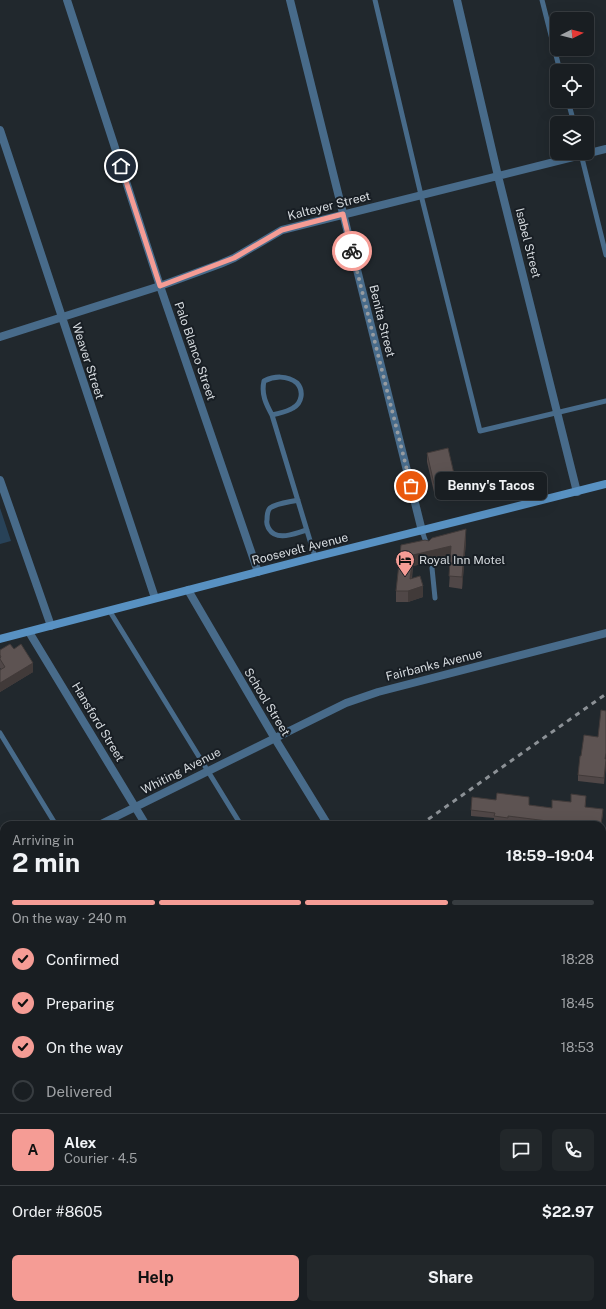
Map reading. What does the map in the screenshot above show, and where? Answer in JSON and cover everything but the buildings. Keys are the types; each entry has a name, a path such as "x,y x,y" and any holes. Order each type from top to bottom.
{"main road":[{"name":"Roosevelt Avenue","path":"0,639 315,557 606,484"}],"street":[{"name":"Palo Blanco Street","path":"67,0 160,286 258,572"},
{"name":"Benita Street","path":"290,0 422,531"},
{"name":"Isabel Street","path":"458,0 498,176 578,492"},
{"name":"Weaver Street","path":"0,130 155,598"},
{"name":"Kalteyer Street","path":"594,151 606,149"},
{"name":"Kalteyer Street","path":"0,337 160,286 234,258 282,230 558,160"},
{"path":"0,480 51,626"},
{"name":"School Street","path":"188,590 274,737 326,821"},
{"name":"Hansford Street","path":"29,632 144,821"},
{"name":"Fairbanks Avenue","path":"274,737 346,703 378,692 606,633"},
{"name":"Whiting Avenue","path":"107,821 274,737"}],"lane":[{"path":"375,0 421,195 480,431 606,401"},
{"path":"542,0 558,64"},
{"path":"582,160 606,256"},
{"path":"272,415 294,408 300,402 300,389 297,384 280,377 271,378 264,381 262,388 263,396 272,415 315,557"},
{"path":"298,500 274,506 269,509 266,524 271,532 277,536 284,536 307,530"},
{"path":"422,531 428,549"},
{"path":"432,568 435,598"},
{"path":"109,610 238,821"},
{"path":"0,733 54,821"}],"shaded area":[{"path":"0,508 11,541 0,544"}],"railway":[{"path":"426,821 606,694"}],"way so far":[{"path":"352,251 411,486"}],"place":[{"name":"Benny's Tacos","path":"411,486"},
{"name":"Royal Inn Motel","path":"405,577"}],"route":[{"path":"121,166 160,286 234,258 282,230 343,214 352,251"}]}
